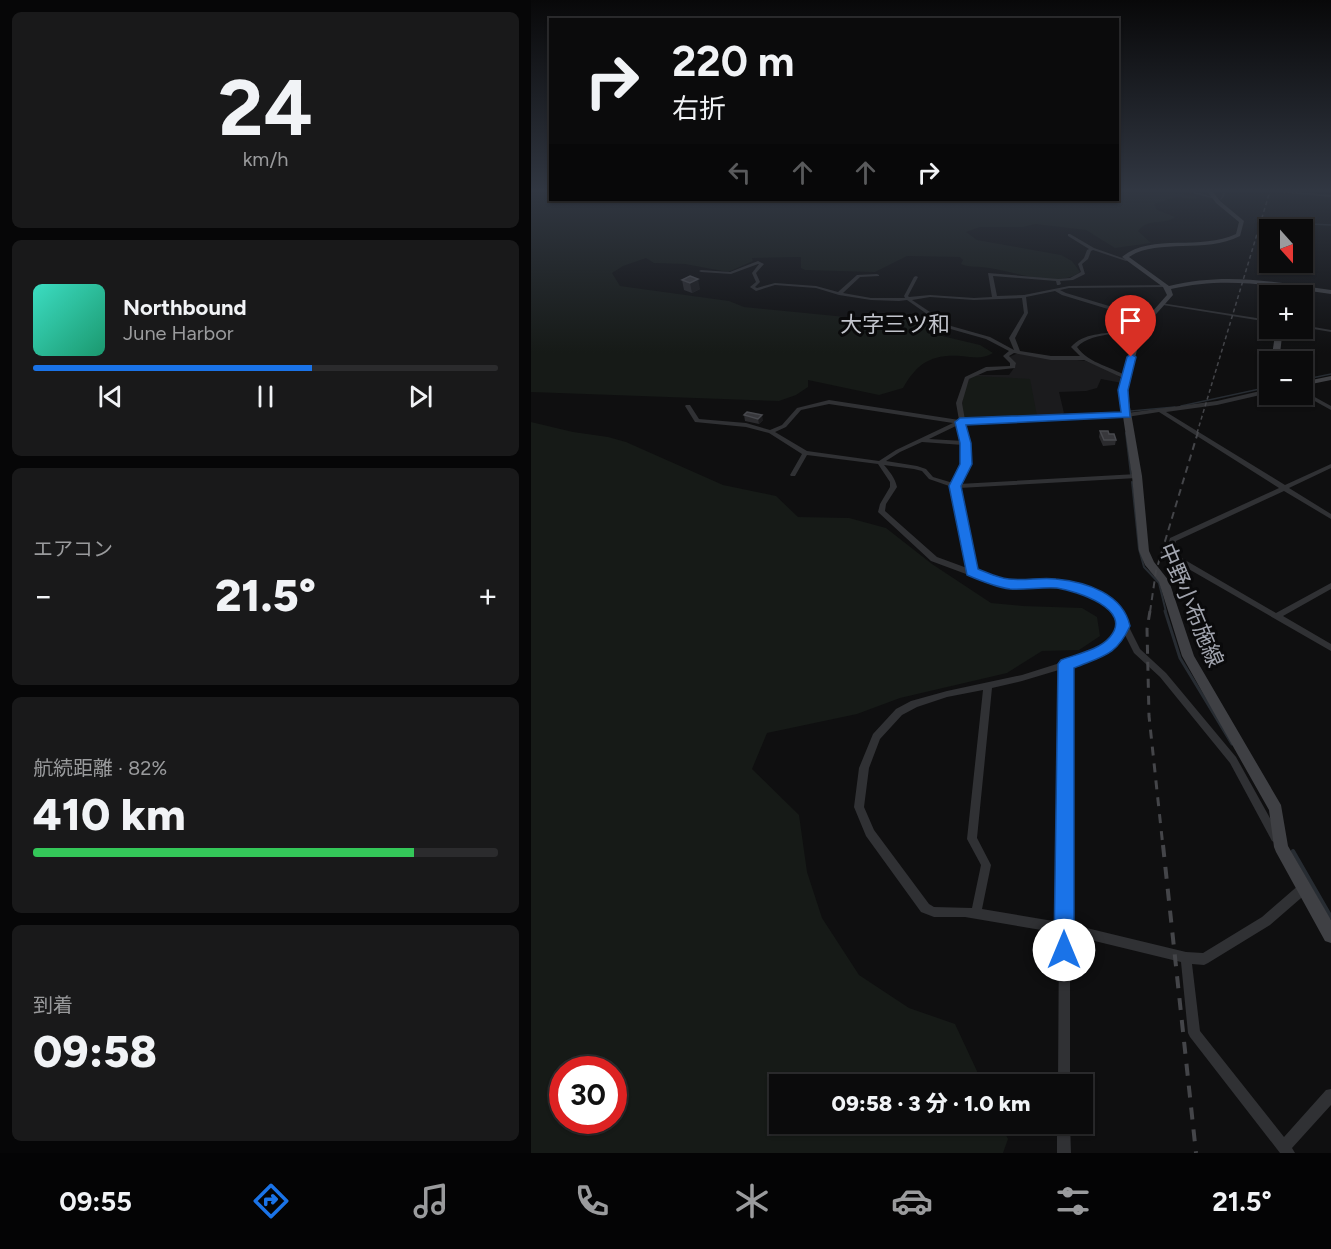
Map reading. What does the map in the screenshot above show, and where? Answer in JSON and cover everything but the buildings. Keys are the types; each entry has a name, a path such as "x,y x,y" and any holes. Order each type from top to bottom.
{"main road":[{"path":"1201,245 1140,250 1126,255 1126,260 1167,287 1227,278 1280,285"},
{"name":"中野小布施線","path":"1167,287 1170,295 1146,320 1136,336 1123,390 1137,477 1144,551 1149,563 1164,581 1188,656 1276,809 1281,847 1331,935"},
{"path":"1313,289 1331,292"},
{"path":"1313,382 1331,378"}],"street":[{"path":"1086,245 1126,260"},
{"path":"995,298 990,274 1071,279 1083,273 1080,264 1086,259 1089,250 1093,249"},
{"path":"701,271 731,273 758,262 762,264 754,273 759,282 752,287 756,290 775,284 810,286 871,299 930,296 974,299 1024,296 1058,289 1167,287"},
{"path":"839,294 858,276 877,275"},
{"path":"907,298 916,278"},
{"path":"1058,280 1058,289 1063,294 1146,320"},
{"path":"1016,351 1012,338 1026,313 1024,296"},
{"path":"907,298 949,327 989,338 1016,351 1051,358 1084,358"},
{"path":"1163,304 1259,319"},
{"path":"1127,378 1084,358 1076,352 1074,347 1077,343 1123,331 1146,320"},
{"path":"1313,328 1331,331"},
{"path":"971,572 955,486 966,464 966,443 960,422 959,403 967,378 986,369 1013,367 1013,363 1007,356 1016,351"},
{"path":"771,432 784,426 799,409 829,402 960,422 1127,415 1217,403 1259,393"},
{"path":"1313,398 1331,408"},
{"path":"688,406 697,421 746,425 771,432 805,453 915,467 924,470 931,477 955,486 1137,477"},
{"path":"1161,411 1331,517"},
{"path":"881,462 960,422"},
{"path":"921,440 966,443"},
{"path":"792,475 805,453"},
{"path":"881,462 894,480 894,488 882,506 881,512 928,555 993,581 1010,584 1057,584 1090,592 1114,605 1137,651 1163,675 1233,760 1281,847"},
{"path":"1331,466 1173,540 1169,554 1331,648"},
{"path":"1277,616 1331,586"},
{"path":"1123,626 1116,640 1104,650 1066,664 947,694 914,704 899,712 876,737 871,746 860,784 859,807 870,833 925,908 934,912 977,913 1064,928 1186,958 1205,959 1266,921 1304,888"},
{"path":"1064,1074 1066,664"},
{"path":"977,913 986,865 972,839 988,685"},
{"path":"1186,958 1194,1033 1286,1150 1331,1095"},
{"path":"1064,1134 1064,1153"}],"shaded area":[{"path":"531,245 1004,245 1061,255 1072,261 1080,272 1060,279 1035,278 968,266 961,264 963,260 960,257 907,256 875,272 805,270 801,268 801,257 752,258 753,261 728,272 685,264 654,263 646,258 623,266 612,273 620,286 729,301 744,307 866,319 909,316 938,335 980,345 993,353 981,357 950,356 933,359 919,367 903,388 879,395 808,380 808,387 796,395 779,401 531,392"},
{"path":"1110,245 1138,245 1115,248"},
{"path":"1018,353 1086,361 1111,370 1123,380 1122,383 1101,379 1097,388 1086,391 1059,392 1064,413 1061,415 963,419 962,403 969,379 977,375 1009,375 1016,365 1009,357"},
{"path":"973,376 1030,379 1037,416 963,419 965,391"},
{"path":"531,422 626,442 723,485 776,496 798,517 849,518 886,528 932,564 991,603 1082,608 1097,617 1100,636 1079,650 1042,651 1007,673 900,698 857,714 767,733 752,769 799,815 807,872 822,918 859,975 909,1008 955,1024 978,1074 769,1074 769,1134 1005,1134 1008,1139 1003,1153 531,1153"}],"waterway":[{"path":"1313,378 1331,374"},
{"path":"1181,406 1259,389"},
{"path":"1131,411 1175,407"},
{"path":"1126,433 1131,475"},
{"path":"1132,482 1139,549 1144,567 1159,583 1166,612"},
{"path":"1165,611 1180,658 1232,744"},
{"path":"1293,851 1331,917"}],"railway":[{"path":"1197,433 1254,245"},
{"path":"1150,612 1156,571 1198,432"},
{"path":"1150,611 1147,629 1149,716 1163,847"},
{"path":"1163,845 1196,1153"}],"district":[{"name":"大字三ツ和","path":"895,324"}],"route":[{"path":"1064,950 1066,664 1104,650 1116,640 1123,626 1121,615 1114,605 1103,598 1072,586 1010,584 993,581 971,572 955,486 966,464 966,443 960,422 1127,415 1124,409 1123,390 1131,357"}]}
